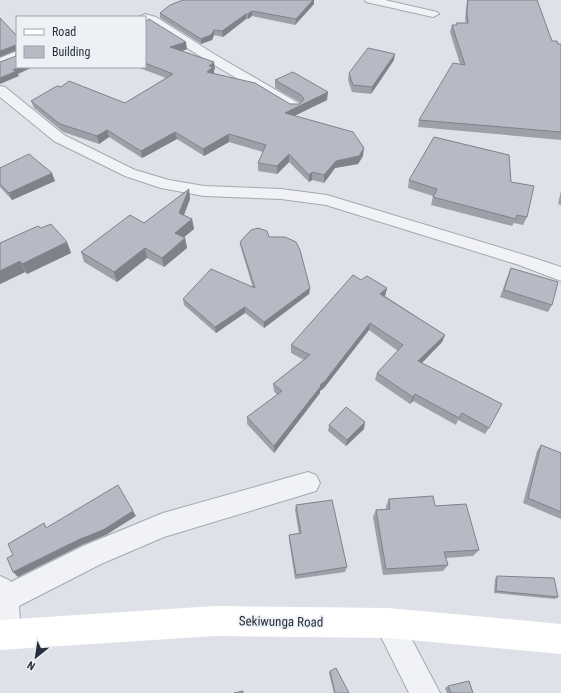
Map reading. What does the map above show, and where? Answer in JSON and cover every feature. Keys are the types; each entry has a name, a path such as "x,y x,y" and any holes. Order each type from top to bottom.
{"main road":[{"name":"Sekiwunga Road","path":"4,635 215,621 388,622 561,639"}],"street":[{"path":"370,0 433,14"},
{"path":"146,18 152,19 295,108"},
{"path":"0,62 16,55"},
{"path":"0,90 59,138 130,173 167,185 204,191 231,194 280,194 327,200 525,261 561,274"},
{"path":"4,635 3,594 163,525 308,483"},
{"path":"388,622 425,693"}],"building":[{"path":"183,0 313,0 296,19 252,11 222,31 214,30 211,35 201,39 160,13 170,5"},
{"path":"468,0 537,0 552,41 557,41 558,44 561,44 561,132 419,120 453,63 465,65 452,25 457,25 456,23 468,23"},
{"path":"0,18 16,35 16,45 0,51"},
{"path":"149,19 186,42 170,47 214,62 209,66 213,67 207,72 255,83 290,104 300,104 304,99 301,95 275,80 293,72 328,92 285,113 353,132 364,148 359,156 336,161 324,175 312,172 309,175 289,154 277,166 258,163 266,145 229,134 203,149 175,132 141,151 107,130 97,136 60,124 31,101 57,86 61,87 69,81 125,103 173,74 146,63 146,21"},
{"path":"368,48 395,54 372,87 353,85 349,73"},
{"path":"16,56 17,68 13,70 17,71 0,78 0,62"},
{"path":"434,137 509,155 511,182 534,186 527,217 517,215 516,219 433,197 437,189 409,180"},
{"path":"29,154 52,173 9,193 0,184 0,168"},
{"path":"189,189 179,213 192,219 175,233 185,238 162,258 145,248 114,272 81,252 130,215 144,223"},
{"path":"51,224 67,242 22,264 20,261 0,271 0,243 38,226 41,228"},
{"path":"258,228 267,231 269,237 285,237 296,242 300,250 310,288 264,322 245,307 215,327 183,299 211,269 255,288 240,242 251,230"},
{"path":"511,268 558,282 552,305 504,290"},
{"path":"353,275 361,280 367,276 387,288 380,294 445,335 418,361 502,404 489,428 462,413 459,418 415,394 413,397 377,373 403,345 370,323 325,381 320,385 321,386 274,446 247,417 282,391 273,384 310,355 291,345"},
{"path":"346,407 365,422 347,440 329,425"},
{"path":"541,445 561,453 561,512 528,498"},
{"path":"118,485 133,511 103,530 78,540 13,572 7,558 13,555 8,544 44,523 46,528"},
{"path":"433,496 435,506 466,504 479,550 444,552 448,565 386,569 376,510 390,509 389,499"},
{"path":"332,500 347,567 296,575 289,535 301,533 296,505"},
{"path":"497,576 554,578 558,597 496,591"},
{"path":"336,668 349,693 335,693 330,671"},
{"path":"469,681 473,693 451,693 448,686"}]}
